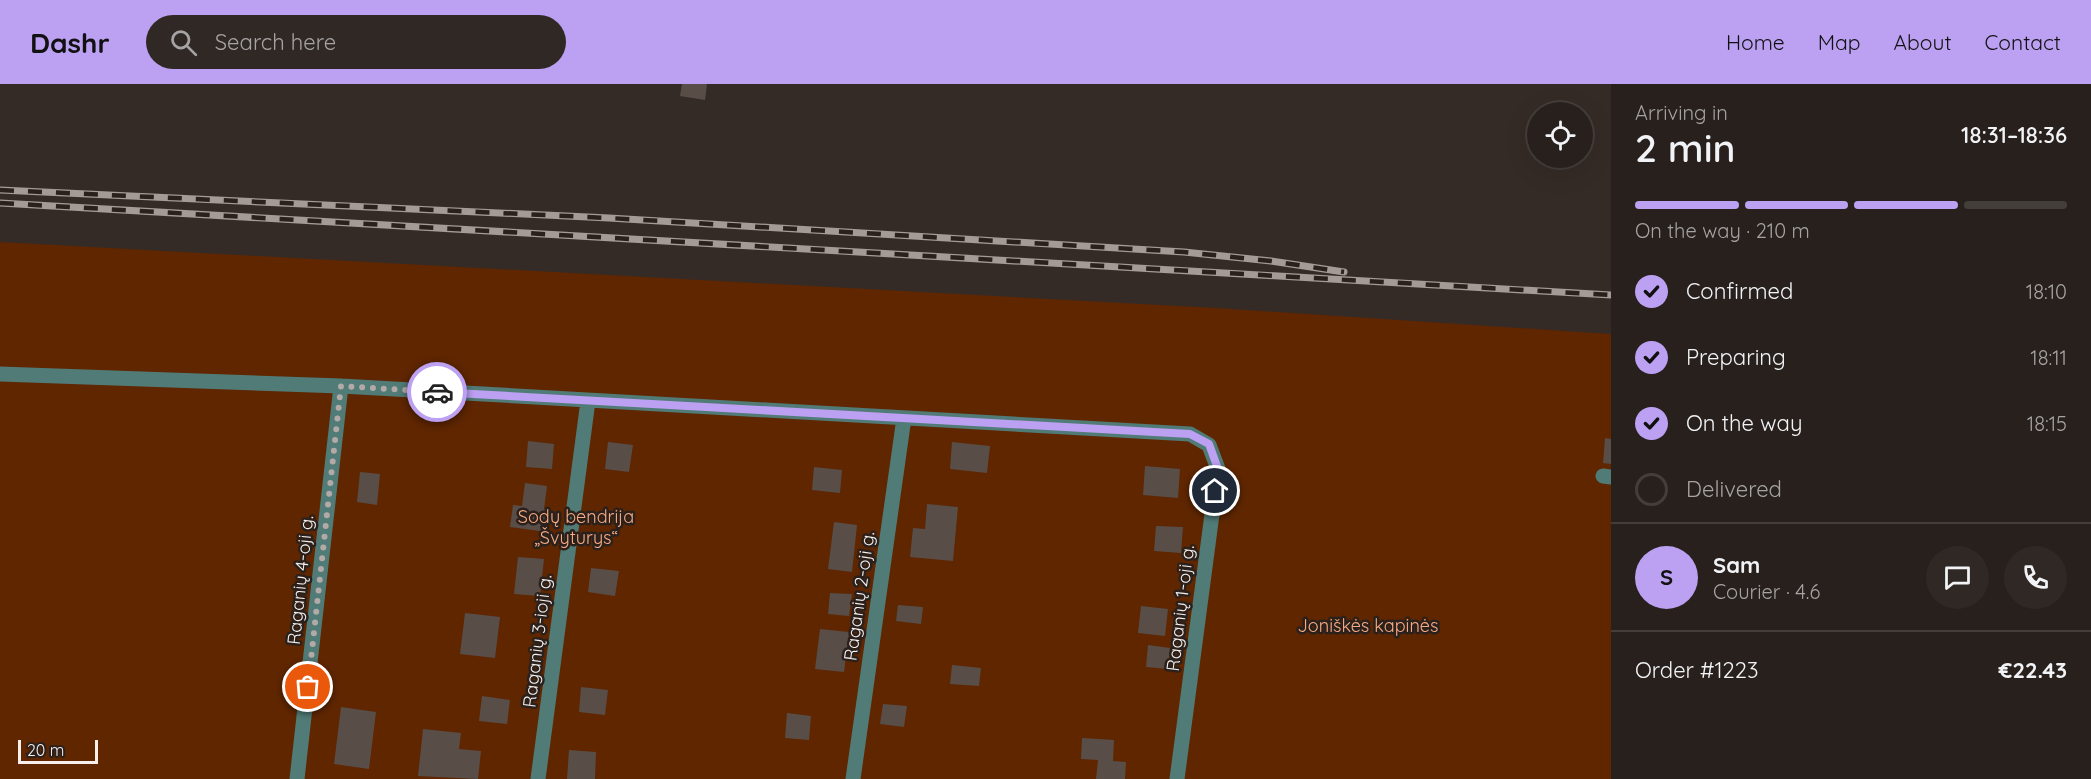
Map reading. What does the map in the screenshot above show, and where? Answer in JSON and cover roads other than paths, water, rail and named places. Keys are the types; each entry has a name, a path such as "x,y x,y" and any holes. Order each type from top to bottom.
{"street":[{"path":"0,374 341,386 904,418"},
{"name":"Raganių 4-oji g.","path":"297,779 341,386"},
{"name":"Raganių 3-ioji g.","path":"538,779 588,401"},
{"name":"Raganių 1-oji g.","path":"904,418 1190,434 1209,444 1218,469 1177,779"},
{"name":"Raganių 2-oji g.","path":"853,779 904,418"}],"railway":[{"path":"0,190 609,218 1184,252 1271,261 1344,272"},
{"path":"0,203 1611,295"}],"park label":[{"name":"Sodų bendrija „Švyturys“","path":"576,526"},
{"name":"Joniškės kapinės","path":"1368,625"}]}
